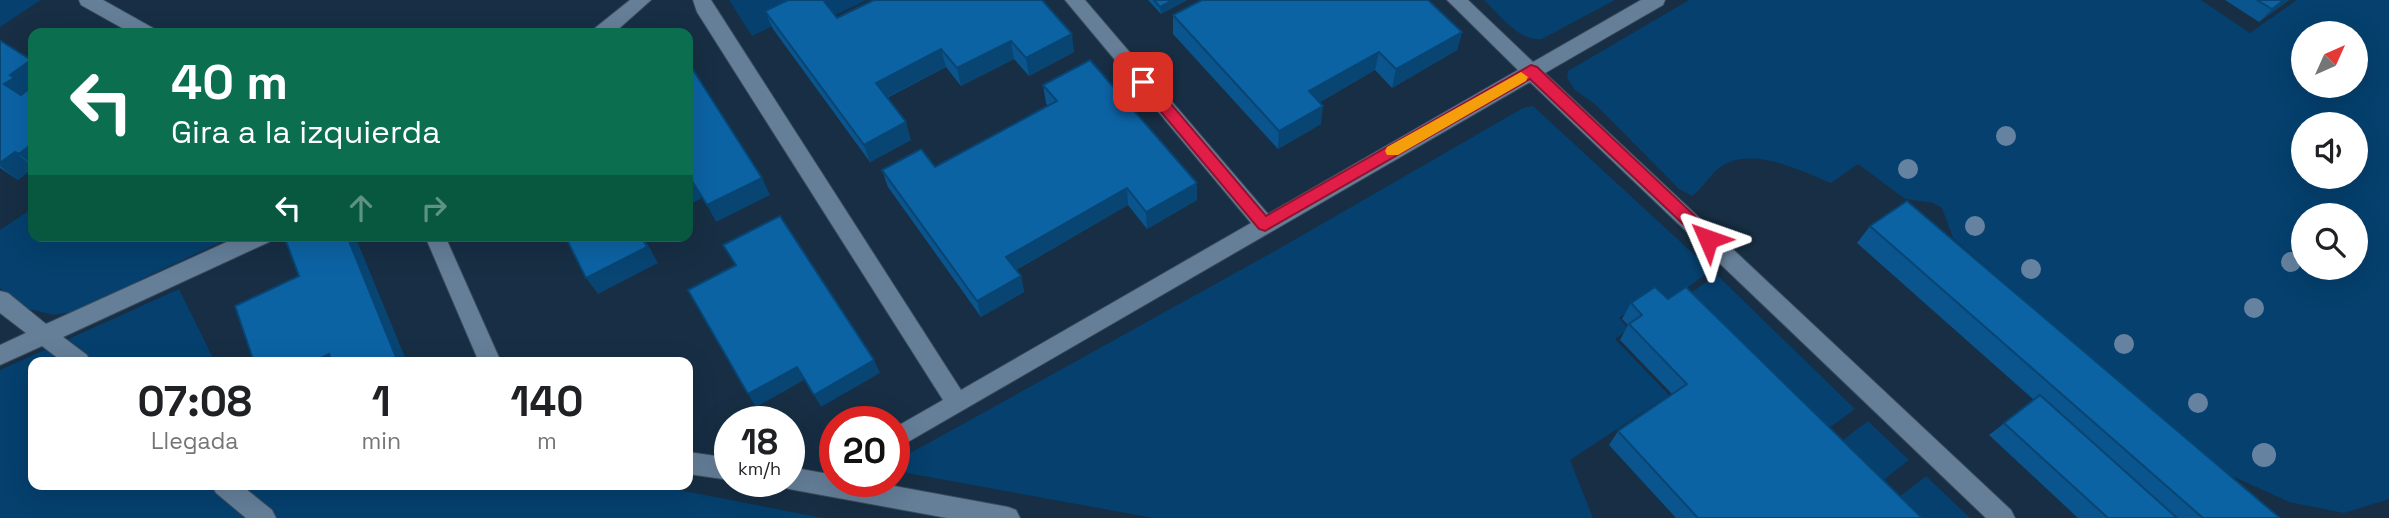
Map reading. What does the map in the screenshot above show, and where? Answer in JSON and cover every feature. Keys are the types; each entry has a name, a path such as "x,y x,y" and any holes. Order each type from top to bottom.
{"lane":[{"path":"88,0 137,28"},
{"path":"608,28 642,0"},
{"path":"702,0 957,403"},
{"path":"1074,0 1265,225"},
{"path":"1456,0 2003,518"},
{"path":"910,431 1656,0"},
{"path":"0,355 249,242"},
{"path":"438,242 488,357"},
{"path":"0,300 73,357"},
{"path":"693,464 714,467"},
{"path":"231,490 264,518"},
{"path":"910,497 1008,518"}],"shaded area":[{"path":"0,0 41,0 0,27"},
{"path":"729,0 867,0 835,15 824,2 752,36"},
{"path":"1484,0 1615,0 1542,39 1534,39 1518,32"},
{"path":"1689,0 2201,0 2250,33 2297,0 2389,0 2389,499 2344,513 2289,502 2221,471 1953,238 1942,208 1933,203 1905,199 1858,164 1831,183 1775,162 1760,159 1731,161 1719,168 1692,196 1679,189 1596,105 1575,90 1567,78 1568,71"},
{"path":"1533,106 1711,270 1657,311 1646,299 1619,318 1629,329 1615,339 1669,395 1570,460 1593,518 1153,518 910,474 910,453 1275,251 1523,108"},
{"path":"28,211 28,242 221,242 86,309 54,315 21,307 0,288 0,230"},
{"path":"1717,275 1855,409 1814,439 1677,302"},
{"path":"179,289 213,357 29,357"},
{"path":"28,357 28,490 679,490 823,518 0,518 0,370"},
{"path":"1868,421 1909,460 1868,492 1827,452"},
{"path":"1926,476 1970,518 1895,518 1885,508"}],"building":[{"path":"788,0 823,0 837,18 874,0 1042,0 1072,34 1026,58 1011,41 957,68 941,49 876,83 906,122 864,145 765,11"},
{"path":"1154,0 1173,0 1160,7"},
{"path":"1202,0 1428,0 1462,32 1396,69 1379,52 1309,91 1323,106 1279,131 1173,15"},
{"path":"2257,0 2284,0 2272,9"},
{"path":"0,42 28,58 28,62 10,75 14,78 4,84 21,95 28,90 28,147 0,163"},
{"path":"1090,60 1197,183 1146,212 1127,188 1006,257 1021,276 977,301 882,170 921,149 935,167 1057,101 1043,85"},
{"path":"693,70 762,178 707,205 693,183"},
{"path":"1907,201 2280,518 2203,518 1870,226"},
{"path":"780,216 874,360 814,395 797,367 748,394 688,290 736,265 723,245"},
{"path":"286,242 349,242 396,357 330,357 329,354 323,357 252,357 235,306 299,276"},
{"path":"568,242 644,242 647,247 586,278"},
{"path":"1655,287 1668,299 1686,287 1922,518 1698,518 1618,431 1687,384 1629,324 1642,315 1631,303"},
{"path":"2040,395 2177,518 2108,518 2004,423"}],"slow traffic":[{"path":"1393,151 1521,77"}],"route":[{"path":"1143,82 1265,225 1531,71 1708,239"}]}
